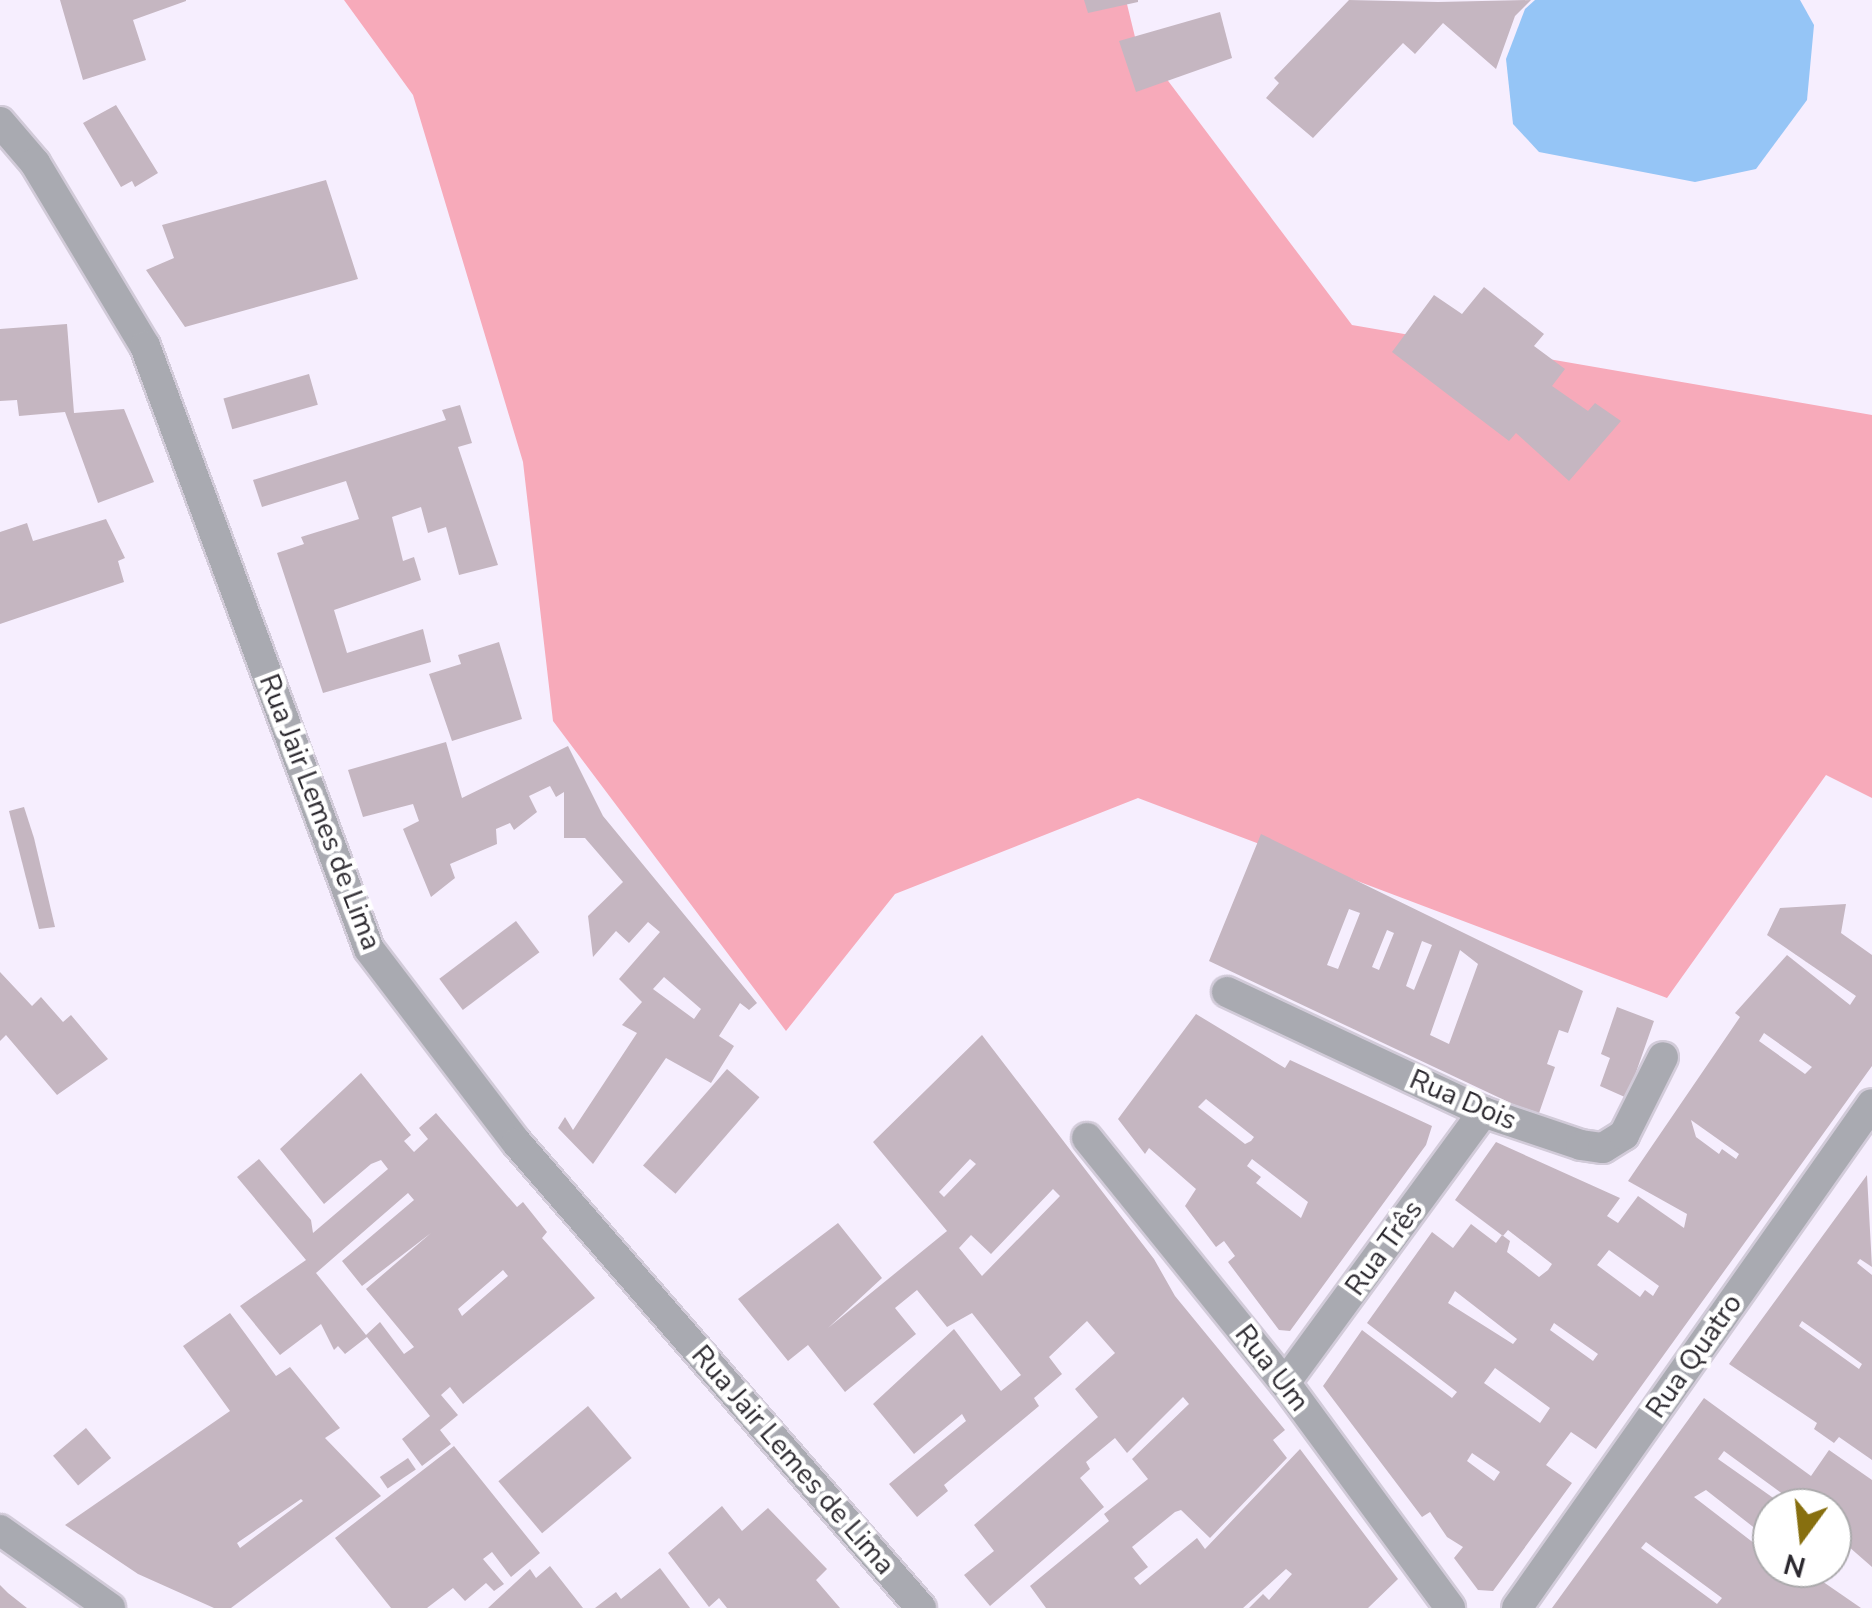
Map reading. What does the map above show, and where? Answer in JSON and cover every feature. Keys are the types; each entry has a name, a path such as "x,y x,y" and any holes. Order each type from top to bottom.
{"street":[{"name":"Rua Jair Lemes de Lima","path":"0,122 35,162 146,346 369,949 518,1143 921,1608"},
{"name":"Rua Dois","path":"1227,992 1483,1112 1603,1148 1624,1135 1663,1057"},
{"name":"Rua Quatro","path":"1517,1608 1872,1105"},
{"name":"Rua Três","path":"1285,1383 1483,1112"},
{"name":"Rua Um","path":"1088,1138 1285,1383 1448,1607"},
{"path":"0,1530 110,1608"}],"shaded area":[{"path":"344,0 1126,0 1135,37 1352,325 1872,415 1872,798 1826,775 1667,998 1138,798 895,894 786,1031 553,721 523,462 413,95"}],"water":[{"path":"1535,0 1800,0 1814,25 1807,100 1756,169 1695,182 1539,152 1513,124 1506,59 1525,9"}],"building":[{"path":"60,0 186,1 133,20 146,60 83,80"},
{"path":"1084,0 1138,0 1138,2 1088,13"},
{"path":"1349,0 1531,0 1515,16 1496,69 1443,23 1415,54 1403,43 1313,138 1266,98 1279,83 1274,78"},
{"path":"1220,12 1232,58 1136,92 1119,41"},
{"path":"116,105 158,173 135,187 132,181 121,187 83,123"},
{"path":"326,180 358,279 185,327 146,270 174,258 162,225"},
{"path":"1484,287 1544,334 1534,346 1565,369 1552,386 1588,411 1595,403 1621,421 1569,481 1516,433 1509,441 1392,352 1434,295 1462,314"},
{"path":"67,324 74,413 124,409 154,482 98,503 65,412 19,416 17,400 0,401 0,329"},
{"path":"309,374 318,405 232,429 223,399"},
{"path":"460,405 472,443 458,447 498,565 459,575 446,527 428,533 421,507 392,517 403,561 414,557 421,580 334,610 347,653 423,629 431,662 323,693 277,553 304,544 301,537 359,519 346,481 262,507 253,480 446,420 442,410"},
{"path":"106,519 125,558 118,561 124,582 0,624 0,532 27,523 33,541"},
{"path":"499,642 522,719 452,741 429,674 461,664 458,655"},
{"path":"446,742 462,798 568,746 603,816 757,1003 749,1010 740,1003 719,1036 734,1046 711,1083 666,1058 593,1164 558,1128 565,1117 573,1130 637,1033 622,1025 642,1002 619,979 660,932 648,922 629,943 616,931 593,957 588,916 623,882 585,838 564,838 564,792 556,797 550,786 529,796 537,812 514,830 510,823 496,829 497,844 450,864 455,878 431,897 403,829 419,821 413,804 363,817 348,770","holes":["664,977 701,1009 694,1019 653,989"]},
{"path":"24,807 55,927 39,929 9,811"},
{"path":"1261,834 1583,991 1568,1033 1559,1030 1547,1064 1555,1067 1538,1116 1209,961","holes":["1349,909 1360,913 1338,969 1327,965","1387,930 1394,933 1379,970 1372,967","1422,941 1432,945 1414,990 1406,986","1460,950 1478,964 1449,1044 1430,1035"]},
{"path":"1846,904 1841,933 1872,955 1872,1066 1596,1449 1571,1432 1546,1465 1572,1483 1493,1591 1478,1590 1454,1558 1463,1547 1447,1537 1430,1512 1422,1517 1323,1386 1362,1330 1452,1398 1457,1392 1367,1323 1432,1232 1453,1248 1471,1224 1496,1243 1502,1235 1455,1200 1496,1142 1620,1198 1607,1216 1618,1223 1638,1196 1684,1228 1687,1214 1628,1181 1740,1017 1735,1013 1787,955 1850,1005 1856,996 1767,935 1780,908","holes":["1764,1033 1812,1067 1805,1074 1759,1041","1691,1120 1739,1154 1736,1159 1722,1149 1719,1154 1696,1137","1508,1230 1552,1264 1548,1270 1539,1277 1507,1252 1510,1241 1503,1236","1609,1250 1659,1286 1653,1296 1645,1290 1640,1297 1597,1265","1455,1291 1517,1339 1513,1344 1448,1303","1554,1323 1598,1354 1593,1361 1550,1330","1495,1368 1550,1408 1540,1423 1484,1383","1472,1453 1500,1472 1494,1481 1467,1461"]},
{"path":"516,921 539,952 463,1010 439,979"},
{"path":"0,972 32,1006 41,997 63,1022 71,1015 108,1059 57,1095 6,1035 0,1041"},
{"path":"1617,1007 1654,1021 1627,1098 1600,1086 1610,1058 1601,1054"},
{"path":"1196,1014 1285,1068 1290,1060 1432,1126 1426,1145 1290,1331 1279,1330 1228,1262 1235,1256 1224,1241 1216,1247 1185,1206 1196,1189 1149,1148 1145,1154 1118,1119","holes":["1206,1099 1254,1137 1251,1141 1245,1144 1198,1107","1252,1159 1308,1202 1301,1218 1256,1183 1261,1177 1247,1166"]},
{"path":"982,1035 1154,1259 1175,1296 1285,1430 1273,1440 1287,1458 1210,1538 1181,1510 1132,1547 1148,1567 1134,1578 1140,1585 1197,1538 1205,1549 1300,1449 1398,1579 1368,1608 1249,1608 1263,1594 1269,1600 1292,1574 1286,1569 1243,1608 1046,1608 1030,1586 1109,1521 1104,1514 1148,1479 1132,1459 1189,1404 1183,1397 1127,1453 1115,1438 1086,1462 1090,1469 1080,1478 1104,1507 990,1606 964,1575 994,1551 974,1525 1098,1417 1075,1389 1115,1353 1087,1321 1049,1357 1062,1374 1034,1398 1039,1406 944,1485 948,1491 917,1517 889,1484 966,1421 962,1414 914,1454 873,1404 954,1329 1001,1391 1021,1375 972,1313 947,1327 917,1290 895,1308 916,1334 845,1392 808,1345 788,1361 738,1299 838,1223 882,1278 828,1328 947,1231 873,1142","holes":["970,1159 976,1164 944,1197 939,1192","1053,1189 1060,1196 982,1276 959,1248 971,1235 991,1254"]},
{"path":"727,1069 759,1097 675,1194 643,1166"},
{"path":"361,1073 411,1135 404,1141 414,1152 428,1139 419,1128 436,1113 517,1207 523,1202 547,1232 542,1238 595,1298 463,1404 450,1387 441,1395 458,1415 440,1430 451,1444 422,1466 402,1439 430,1416 367,1337 345,1354 338,1346 334,1350 321,1324 280,1355 240,1306 306,1260 237,1177 259,1159 311,1220 313,1233 388,1169 381,1160 371,1164 324,1204 280,1149","holes":["408,1193 414,1200 342,1261 362,1286 431,1233 366,1289 414,1347 404,1354 380,1322 366,1335 316,1273","503,1270 508,1276 462,1316 458,1309"]},
{"path":"1867,1175 1872,1267 1860,1259 1857,1263 1872,1275 1872,1460 1839,1437 1834,1443 1814,1429 1817,1423 1729,1364","holes":["1802,1321 1862,1364 1859,1369 1799,1326"]},
{"path":"230,1313 276,1376 290,1367 340,1428 325,1438 381,1496 231,1608 214,1608 138,1574 65,1525 230,1411 183,1346","holes":["303,1501 240,1548 237,1543"]},
{"path":"1704,1398 1811,1476 1829,1450 1872,1480 1872,1567 1852,1550 1852,1488 1774,1488 1724,1451 1718,1459 1759,1488 1752,1488 1752,1526 1706,1490 1694,1497 1752,1542 1752,1588 1832,1588 1861,1608 1552,1608","holes":["1646,1542 1722,1598 1717,1604 1641,1548"]},
{"path":"588,1406 632,1458 542,1533 498,1481"},
{"path":"86,1428 111,1458 78,1486 53,1456"},
{"path":"454,1446 540,1553 511,1577 492,1552 483,1559 504,1584 494,1591 486,1583 465,1601 453,1588 427,1608 391,1608 335,1538"},
{"path":"408,1458 416,1470 388,1489 380,1477"},
{"path":"722,1506 742,1531 768,1508 827,1569 816,1580 840,1608 727,1608 719,1598 709,1607 668,1553"},
{"path":"550,1566 583,1608 488,1608 530,1569 536,1578"},
{"path":"660,1568 690,1608 595,1608 616,1592 621,1599"},
{"path":"0,1585 8,1593 27,1608 0,1608"}]}
